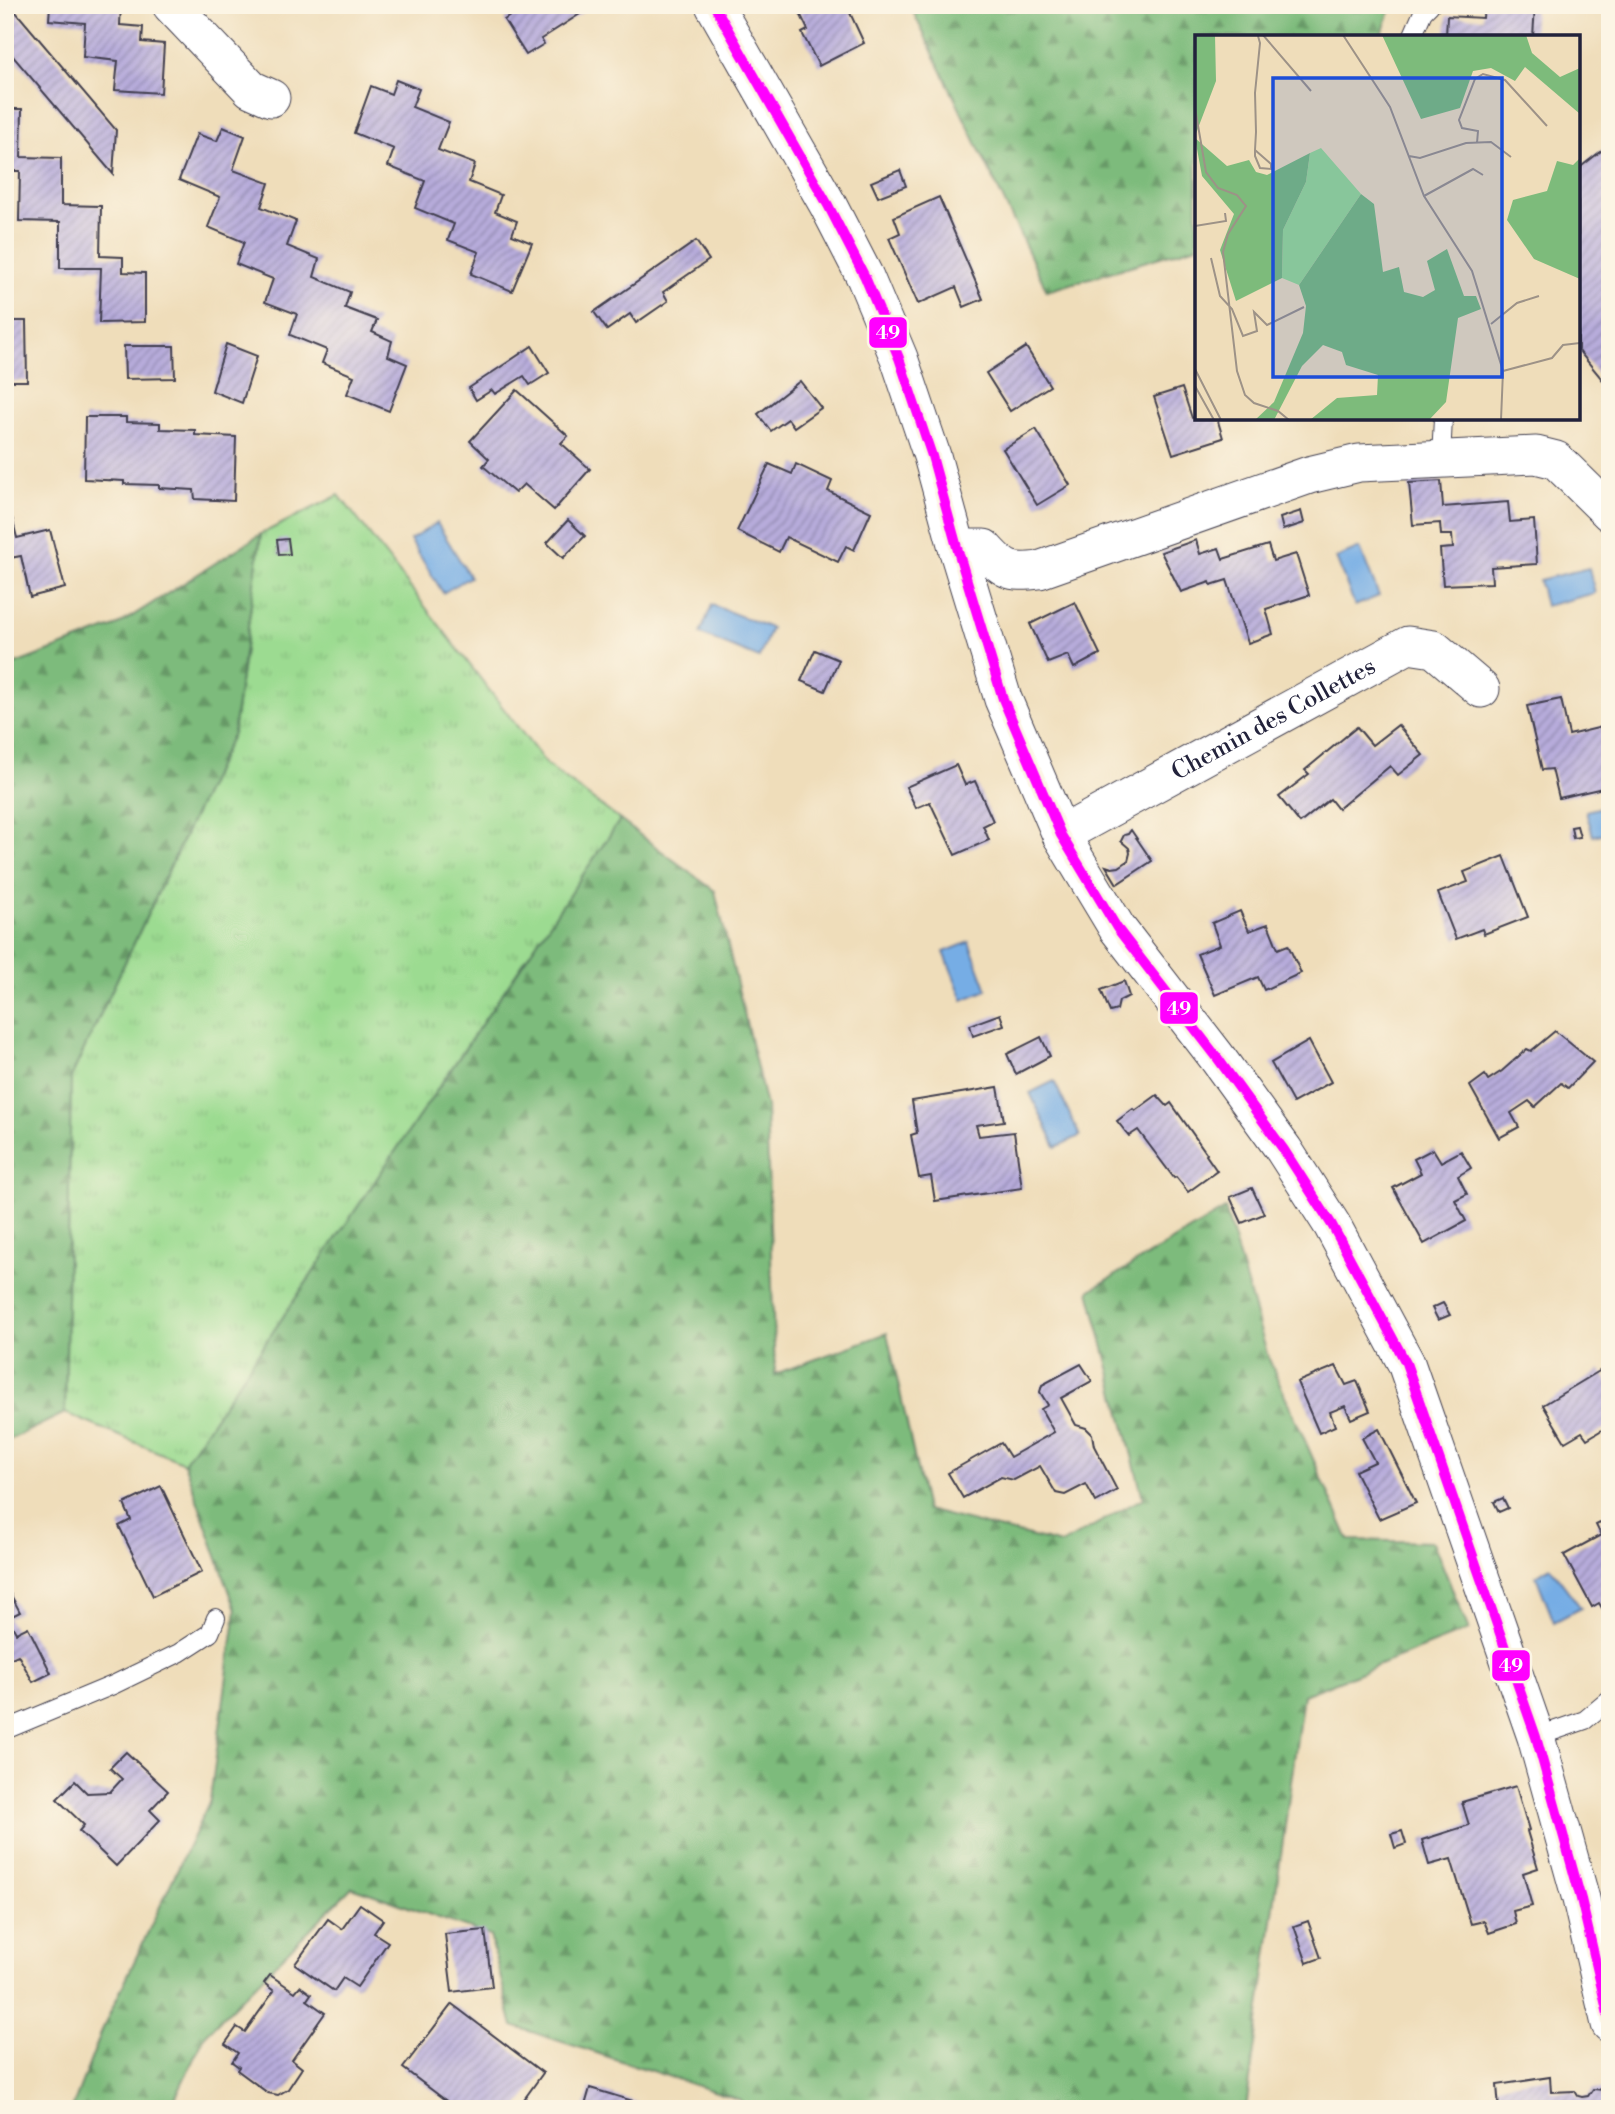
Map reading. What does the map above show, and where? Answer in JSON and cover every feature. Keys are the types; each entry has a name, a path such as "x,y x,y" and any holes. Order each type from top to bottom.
{"street":[{"path":"171,5 251,89 271,98"},
{"path":"714,5 828,205 865,277 899,358 932,456 1003,699 1061,835 1117,928 1216,1056 1284,1150 1332,1225 1406,1363 1536,1737 1581,1899 1610,2024"},
{"path":"958,551 984,548 1000,566 1019,573 1039,570 1309,475 1359,463 1536,455 1556,460 1610,513"},
{"name":"Chemin des Collettes","path":"1061,835 1408,645 1434,649 1481,689"}],"lane":[{"path":"1413,35 1423,12 1430,5"},
{"path":"1441,459 1443,420"},
{"path":"5,1730 113,1685 179,1653 210,1633 216,1618"},
{"path":"1536,1737 1585,1720 1610,1699"}],"green space":[{"path":"910,5 1392,5 1382,35 1195,35 1195,247 1047,291"},
{"path":"339,495 547,765 620,820 184,1463 65,1413 71,1077 233,733 261,534"},
{"path":"261,534 233,733 71,1077 65,1413 5,1442 5,668 118,625"},
{"path":"620,820 715,891 766,1106 775,1374 887,1333 926,1510 1061,1544 1143,1498 1089,1291 1225,1209 1268,1357 1349,1540 1433,1542 1469,1630 1303,1695 1246,2109 741,2109 741,2100 513,2026 490,1936 352,1887 205,2035 170,2109 72,2109 103,2028 210,1800 236,1610 184,1463"}],"water":[{"path":"437,523 470,577 443,593 410,540"},
{"path":"1360,548 1379,596 1355,606 1336,558"},
{"path":"1589,568 1595,593 1545,606 1539,580"},
{"path":"712,605 771,628 759,658 700,634"},
{"path":"1610,805 1610,832 1593,836 1586,811"},
{"path":"969,942 987,990 963,1000 944,952"},
{"path":"1054,1081 1080,1136 1056,1147 1030,1093"},
{"path":"1550,1567 1581,1608 1554,1622 1536,1576"}],"building":[{"path":"5,5 10,5 116,130 113,174 5,47"},
{"path":"50,5 121,5 120,25 143,27 142,42 164,44 161,93 115,90 118,61 83,57 85,23 49,20"},
{"path":"520,5 594,5 541,39 544,44 526,55 504,20 522,8"},
{"path":"796,5 856,5 858,9 850,13 864,43 819,66 802,33 808,30"},
{"path":"1484,5 1535,5 1533,35 1446,35 1447,16 1483,18"},
{"path":"396,80 419,89 412,107 449,122 438,150 475,164 469,182 501,195 495,212 517,221 512,235 532,243 512,291 471,274 479,252 448,240 454,224 415,208 425,181 388,166 394,149 354,133 371,86 391,94"},
{"path":"5,109 22,109 21,157 61,158 61,205 101,206 100,256 123,257 123,272 145,273 145,322 99,323 101,268 60,268 60,222 19,221 20,171 5,171"},
{"path":"223,127 245,136 233,170 269,183 261,207 296,221 287,246 319,259 314,277 350,292 345,308 377,320 372,332 392,341 388,356 407,364 389,411 347,394 354,376 322,363 327,350 290,335 297,314 265,302 273,279 236,264 244,242 208,227 220,197 179,180 197,134 217,141"},
{"path":"1610,144 1610,254 1604,258 1610,265 1610,389 1580,352 1580,167"},
{"path":"900,170 906,186 878,197 871,182"},
{"path":"939,197 983,299 964,307 956,287 918,304 889,238 900,233 894,217"},
{"path":"696,241 709,260 663,292 668,301 636,323 630,314 607,330 594,312"},
{"path":"5,321 26,321 27,381 5,381"},
{"path":"226,344 257,356 242,403 212,391"},
{"path":"124,346 174,346 175,378 125,379"},
{"path":"532,346 549,373 530,385 524,376 495,394 492,390 476,400 469,388"},
{"path":"1026,347 1050,386 1010,411 986,373"},
{"path":"800,381 821,408 794,427 788,419 771,431 758,414"},
{"path":"1182,388 1192,418 1218,420 1223,438 1173,454 1154,397"},
{"path":"517,390 568,436 561,443 590,469 554,510 524,484 515,493 483,466 489,459 470,441"},
{"path":"85,417 126,417 126,422 160,423 160,429 195,430 195,435 236,437 234,501 195,499 194,490 84,479"},
{"path":"1036,429 1070,485 1037,505 1003,449"},
{"path":"769,464 792,474 796,464 832,481 828,491 871,512 854,550 846,546 838,562 786,537 779,552 737,531"},
{"path":"1441,481 1443,507 1508,502 1510,522 1534,520 1537,564 1491,567 1492,583 1443,585 1440,549 1453,548 1452,535 1441,535 1440,523 1413,525 1409,483"},
{"path":"6,493 17,538 50,530 65,588 30,597 21,556 5,559"},
{"path":"1301,511 1304,523 1283,530 1280,518"},
{"path":"568,520 585,536 563,558 547,543"},
{"path":"288,539 290,554 279,555 277,540"},
{"path":"1196,540 1200,554 1219,548 1223,559 1268,545 1273,561 1296,554 1309,595 1266,609 1273,634 1248,643 1227,580 1211,585 1210,582 1181,592 1161,552"},
{"path":"1075,602 1100,654 1074,668 1068,655 1048,663 1030,624"},
{"path":"815,650 839,660 825,691 801,681"},
{"path":"1561,699 1569,735 1610,725 1610,774 1602,776 1603,788 1559,798 1552,769 1542,770 1527,706"},
{"path":"1398,725 1423,755 1398,775 1390,766 1338,809 1330,799 1300,823 1279,797 1309,774 1305,770 1357,727 1372,745"},
{"path":"956,765 965,785 975,781 993,821 983,826 989,840 955,855 930,802 916,808 906,787"},
{"path":"1577,826 1580,837 1573,838 1571,827"},
{"path":"1131,830 1152,861 1117,884 1106,866 1119,867 1128,861 1129,848 1121,841"},
{"path":"1504,856 1528,917 1484,934 1482,929 1456,939 1438,893 1468,882 1464,872"},
{"path":"1240,911 1249,931 1268,924 1278,949 1288,945 1301,973 1264,990 1258,977 1215,995 1197,954 1220,945 1212,923"},
{"path":"1124,981 1129,996 1119,1001 1117,1010 1110,1012 1101,990"},
{"path":"1000,1014 1004,1025 973,1036 970,1025"},
{"path":"1555,1031 1593,1062 1568,1088 1561,1083 1535,1107 1529,1101 1511,1113 1519,1127 1499,1138 1470,1086 1485,1075 1488,1080 1502,1071 1527,1049 1531,1051"},
{"path":"1041,1037 1050,1056 1016,1074 1007,1054"},
{"path":"1309,1041 1331,1082 1293,1103 1271,1063"},
{"path":"998,1087 1004,1121 976,1125 979,1136 1014,1132 1022,1188 935,1201 931,1176 919,1178 911,1135 917,1133 912,1101"},
{"path":"1157,1095 1167,1106 1171,1103 1217,1171 1188,1192 1176,1177 1174,1178 1138,1130 1129,1136 1117,1121"},
{"path":"1433,1149 1441,1162 1461,1151 1471,1168 1458,1176 1467,1194 1455,1200 1466,1221 1424,1244 1393,1188 1421,1173 1414,1159"},
{"path":"1252,1188 1264,1214 1242,1223 1230,1197"},
{"path":"1443,1303 1450,1315 1438,1320 1432,1308"},
{"path":"1081,1364 1092,1381 1061,1398 1076,1425 1086,1428 1092,1434 1094,1446 1117,1490 1096,1502 1086,1484 1065,1495 1056,1493 1040,1466 1014,1480 1001,1477 963,1498 948,1473 1001,1443 1010,1457 1054,1432 1041,1409 1048,1405 1040,1392 1042,1385"},
{"path":"1336,1366 1346,1385 1357,1381 1370,1411 1351,1419 1345,1406 1330,1412 1335,1426 1319,1433 1297,1382"},
{"path":"1601,1370 1610,1385 1610,1425 1587,1439 1582,1432 1565,1442 1543,1405"},
{"path":"1379,1429 1416,1503 1379,1519 1355,1471 1375,1462 1362,1438"},
{"path":"161,1486 202,1572 153,1596 119,1526 131,1520 124,1504"},
{"path":"1503,1498 1508,1508 1499,1512 1494,1502"},
{"path":"1610,1518 1610,1614 1607,1616 1599,1603 1592,1607 1564,1555 1601,1535 1596,1525"},
{"path":"5,1584 20,1612 8,1618 16,1633 28,1627 51,1673 33,1682 18,1655 5,1661"},
{"path":"126,1752 168,1791 150,1810 160,1820 116,1866 79,1831 84,1825 57,1799 75,1781 87,1793 110,1792 122,1779 110,1768"},
{"path":"1516,1786 1538,1868 1523,1873 1532,1906 1513,1911 1516,1924 1489,1933 1484,1921 1471,1924 1451,1859 1429,1865 1422,1840 1469,1825 1462,1802"},
{"path":"1402,1831 1406,1844 1395,1848 1391,1834"},
{"path":"360,1904 383,1920 374,1933 388,1942 357,1987 343,1978 334,1991 295,1964 328,1919 342,1929"},
{"path":"1308,1921 1321,1958 1307,1963 1294,1926"},
{"path":"485,1930 492,1987 452,1992 445,1934"},
{"path":"270,1975 295,1992 300,1986 311,1994 307,2000 325,2013 292,2060 302,2068 288,2089 278,2095 268,2093 237,2070 239,2067 232,2062 238,2053 225,2044 237,2027 245,2032 274,1991 264,1983"},
{"path":"452,2004 543,2073 517,2109 457,2109 403,2068"},
{"path":"1550,2077 1551,2092 1575,2091 1582,2097 1588,2096 1593,2089 1604,2090 1607,2109 1499,2109 1497,2085"},
{"path":"590,2088 656,2108 656,2109 584,2109"}],"transit line":[{"name":"49","path":"714,5 828,205 865,277 899,358 932,456 1003,699 1061,835 1117,928 1216,1056 1284,1150 1332,1225 1406,1363 1536,1737 1581,1899 1610,2023"}]}
